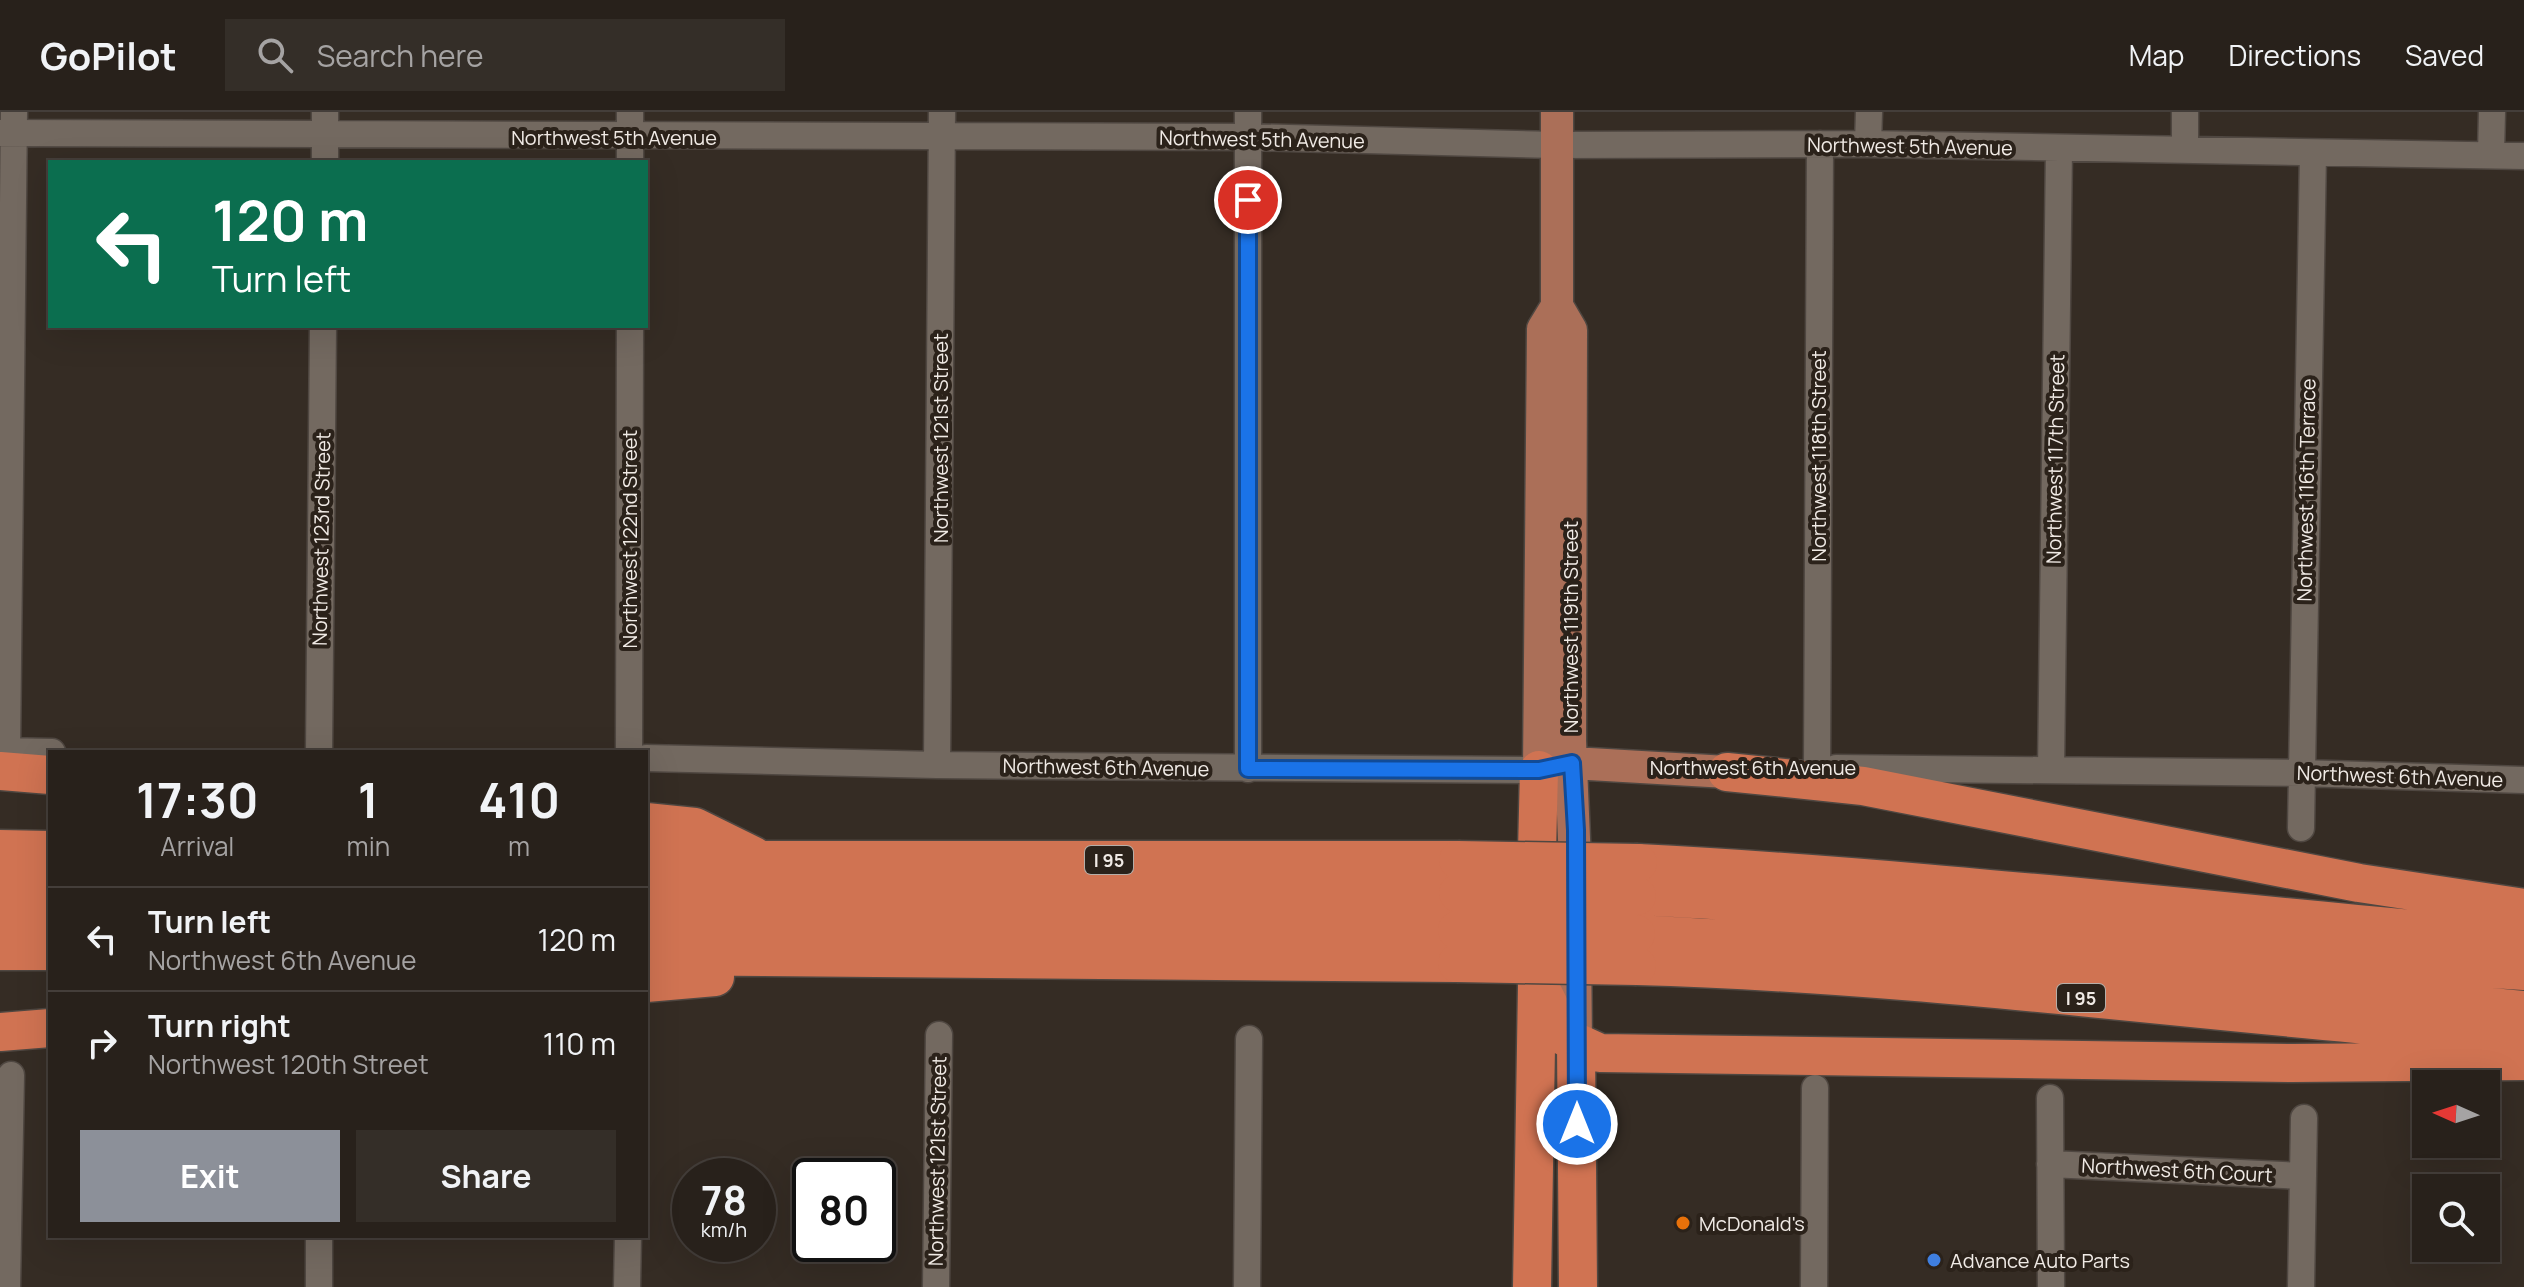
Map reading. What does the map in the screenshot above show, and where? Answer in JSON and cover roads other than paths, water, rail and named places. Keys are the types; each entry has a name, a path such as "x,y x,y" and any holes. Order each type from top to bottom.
{"highway":[{"path":"2,758 48,774"},
{"name":"Northwest 119th Street","path":"1532,1287 1536,979 1556,767"},
{"path":"1727,772 1863,786 2359,883 2524,908"},
{"path":"648,822 695,827 760,859"},
{"path":"0,849 48,850"},
{"name":"I 95","path":"648,860 760,859 1637,880 1816,872 2524,939"},
{"path":"648,887 1458,876"},
{"path":"1637,880 1891,911 2371,960 2524,971"},
{"path":"0,881 48,882"},
{"path":"0,917 48,918"},
{"path":"648,923 1457,947"},
{"name":"I 95","path":"648,956 923,958 1457,947 1636,950 1847,976 2363,1027 2524,1038"},
{"path":"1636,950 1868,947 2524,1010"},
{"path":"0,951 48,951"},
{"path":"648,983 923,958"},
{"path":"1536,979 1565,1037 1600,1053 2293,1063 2524,1061"},
{"path":"0,1032 48,1028"},
{"name":"Northwest 119th Street","path":"1576,1044 1578,1287"}],"main road":[{"name":"Northwest 119th Street","path":"1557,112 1557,306 1543,329 1556,767 1576,830 1576,1044"},
{"name":"Northwest 6th Avenue","path":"1556,767 1727,772"}],"street":[{"path":"1868,144 1869,112"},
{"path":"2185,112 2185,150"},
{"path":"2491,154 2492,112"},
{"name":"Northwest 5th Avenue","path":"9,126 326,123 630,137 942,125 1248,124 1557,145 1868,144 2524,156"},
{"path":"325,160 326,123"},
{"path":"1248,124 1248,769"},
{"name":"Northwest 121st Street","path":"937,765 942,125"},
{"path":"9,126 2,758 48,752"},
{"name":"Northwest 118th Street","path":"1817,767 1820,144"},
{"name":"Northwest 117th Street","path":"2051,770 2059,149"},
{"name":"Northwest 116th Terrace","path":"2301,828 2313,153"},
{"name":"Northwest 123rd Street","path":"319,750 323,328"},
{"name":"Northwest 122nd Street","path":"629,750 630,328"},
{"name":"Northwest 6th Avenue","path":"648,758 1248,769 1556,767"},
{"name":"Northwest 6th Avenue","path":"1727,772 1817,767 2300,773 2524,780"},
{"name":"Northwest 121st Street","path":"936,1287 939,1035"},
{"path":"1247,1287 1249,1039"},
{"path":"7,1287 11,1075"},
{"path":"1814,1287 1815,1088"},
{"path":"2050,1098 2051,1287"},
{"path":"2301,1287 2304,1118"},
{"name":"Northwest 6th Court","path":"2050,1164 2303,1176"},
{"path":"319,1238 319,1287"},
{"path":"627,1287 628,1238"}],"place":[{"name":"McDonald's","path":"1683,1223"},
{"name":"Advance Auto Parts","path":"1934,1260"}]}
